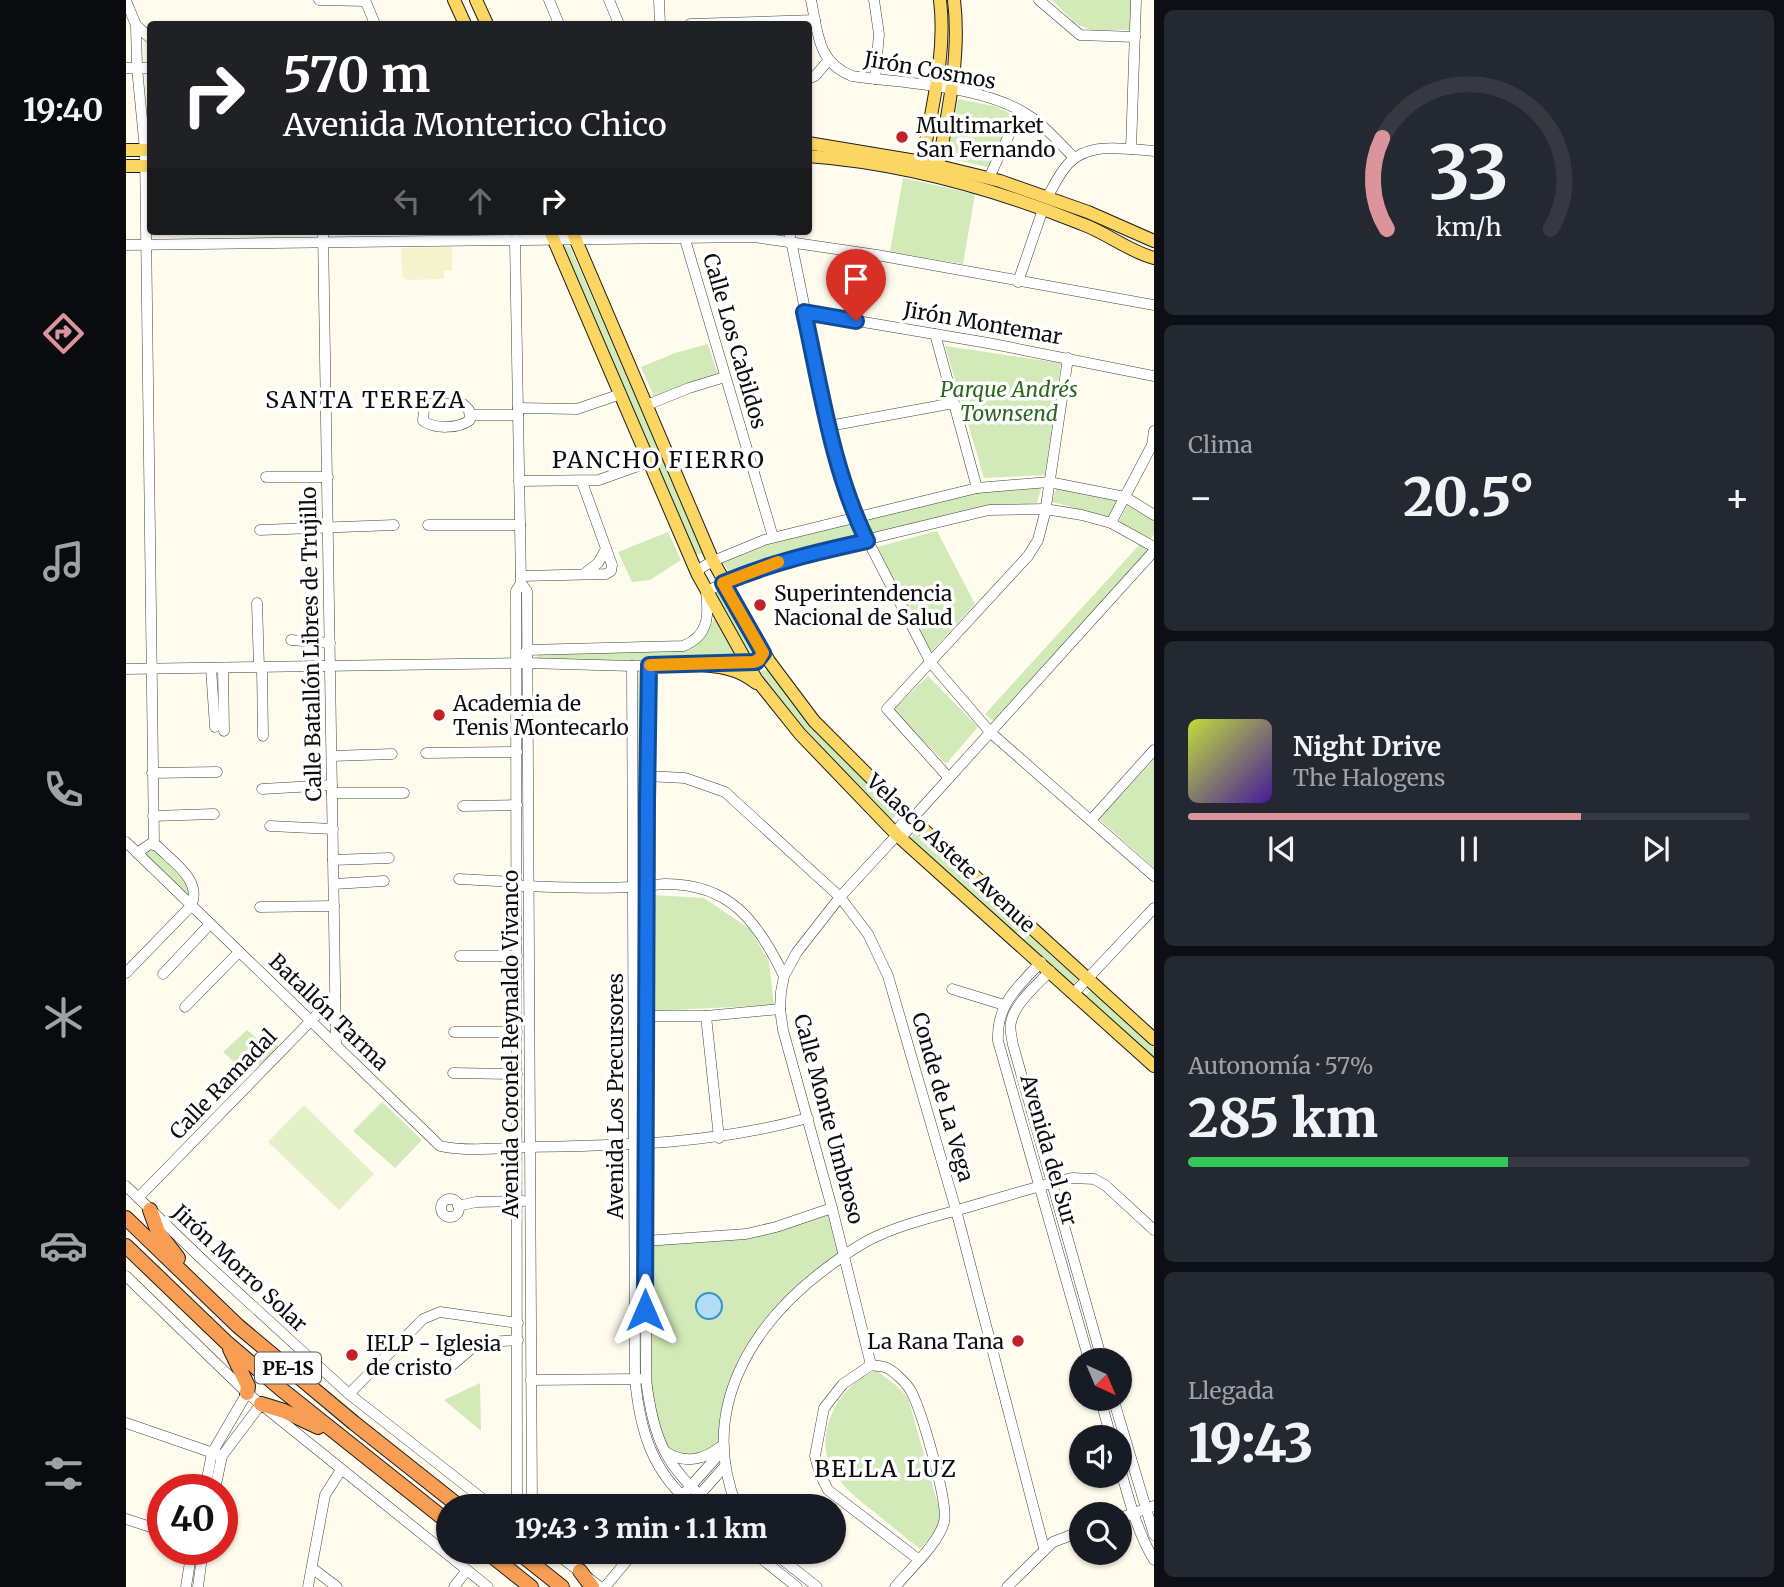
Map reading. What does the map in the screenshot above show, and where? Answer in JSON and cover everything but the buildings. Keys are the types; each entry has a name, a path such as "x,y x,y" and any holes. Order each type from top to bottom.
{"highway":[{"path":"150,1210 163,1238 219,1308"},
{"name":"PE-1S","path":"126,1218 219,1308 303,1381 444,1494"},
{"name":"PE-1S","path":"126,1246 226,1342 436,1513"},
{"path":"226,1342 247,1386 247,1393"},
{"path":"261,1404 284,1411 340,1437"},
{"path":"500,1564 524,1584"},
{"path":"533,1564 562,1587"},
{"path":"580,1571 592,1587"}],"main road":[{"path":"454,0 463,19 477,3 485,21"},
{"path":"921,167 936,88 943,30 940,0"},
{"path":"938,171 956,47 957,19 954,0"},
{"path":"812,144 938,171 989,178 1154,258"},
{"path":"126,150 147,150"},
{"path":"812,156 921,167"},
{"path":"126,166 147,166"},
{"path":"938,171 987,190 1088,212 1154,241"},
{"name":"Velasco Astete Avenue","path":"552,235 697,573 746,662 765,690 800,734 897,835 1016,939 1154,1066"},
{"name":"Velasco Astete Avenue","path":"573,235 712,561 763,653 814,721 912,819 1154,1039"},
{"path":"691,664 737,671 765,690"},
{"path":"1016,939 1029,925"}],"street":[{"path":"319,0 365,0 374,21"},
{"path":"549,0 558,21"},
{"path":"609,0 618,21"},
{"path":"659,0 660,21"},
{"path":"811,0 820,43 828,61 812,77"},
{"path":"874,0 879,33 875,79"},
{"path":"1039,0 1080,34 1135,37"},
{"path":"1131,149 1136,0"},
{"path":"126,1 136,25 137,68 147,143"},
{"path":"784,21 815,20"},
{"path":"136,25 147,35"},
{"name":"Jirón Cosmos","path":"828,61 838,70 852,76 950,89 998,101 1038,122 1074,158"},
{"path":"126,68 147,68"},
{"path":"989,178 1020,111"},
{"path":"1018,282 1045,204 1062,172 1074,158 1098,149 1154,151"},
{"path":"126,973 191,906 195,893 192,881 154,844 147,206"},
{"path":"126,245 323,237 516,240 552,235 789,236 1018,282 1154,305"},
{"name":"Calle Los Cabildos","path":"684,236 773,537"},
{"path":"789,236 836,461 855,516 930,663 992,733 1154,876"},
{"name":"Calle Batallón Libres de Trujillo","path":"323,237 335,1045"},
{"name":"Avenida Coronel Reynaldo Vivanco","path":"516,240 521,580 516,591 522,663 528,886 532,1494"},
{"name":"Jirón Montemar","path":"804,312 1068,358 1154,376"},
{"path":"934,334 977,488"},
{"path":"949,778 887,709 1028,556 1038,540 1068,358"},
{"path":"647,405 725,377"},
{"path":"471,415 577,409 621,394"},
{"path":"829,426 954,403"},
{"path":"428,404 463,404 471,415 470,420 462,426 431,426 423,421 424,408 428,404"},
{"path":"1111,523 1152,444 1154,431"},
{"path":"519,481 582,482 615,476 649,462"},
{"path":"266,477 328,477"},
{"path":"521,580 606,574 611,571 612,565 582,482"},
{"path":"697,573 712,561 773,537 977,488 1049,482 1125,497 1154,516"},
{"path":"522,663 527,650 683,646 696,639 706,626 706,591 723,583 781,561 989,510 1045,509 1082,515 1111,523 1154,549"},
{"path":"428,525 520,524"},
{"path":"260,530 394,525"},
{"path":"582,575 598,563 606,549"},
{"name":"Calle Monte Umbroso","path":"871,1365 832,1208 783,1030 780,1009 784,976 797,952 840,897 897,835 897,829 906,820 912,819 992,733 1154,549"},
{"name":"Avenida Coronel Reynaldo Vivanco","path":"521,580 527,591 527,650"},
{"path":"257,603 263,736"},
{"path":"291,640 330,643"},
{"path":"126,669 522,663 632,666 756,662 763,653"},
{"name":"Avenida Coronel Reynaldo Vivanco","path":"518,1494 517,752 522,663"},
{"name":"Avenida Los Precursores","path":"649,665 646,1379 652,1419 663,1450 698,1494"},
{"name":"Avenida Los Precursores","path":"632,666 635,1379 638,1410 645,1439 660,1467 680,1494"},
{"path":"211,668 219,729 223,668"},
{"path":"1092,819 1154,750"},
{"path":"426,753 517,752"},
{"path":"332,756 392,754"},
{"path":"152,773 217,772"},
{"name":"Conde de La Vega","path":"647,776 685,778 725,792 840,897 868,934 888,976 956,1210 1044,1548"},
{"path":"262,789 404,793"},
{"path":"463,806 517,804"},
{"path":"153,816 214,814"},
{"path":"270,826 332,829"},
{"name":"Batallón Tarma","path":"126,842 440,1146 635,1145"},
{"path":"137,853 147,845 154,844"},
{"path":"333,860 389,858"},
{"path":"458,878 528,886 682,885 717,894 737,906 758,928 784,976"},
{"path":"334,884 384,881"},
{"path":"260,907 334,906"},
{"path":"1074,993 1154,908"},
{"path":"163,974 210,924"},
{"path":"185,1007 239,952"},
{"path":"460,956 517,956"},
{"path":"778,964 791,963"},
{"path":"952,989 1004,1005 1045,967"},
{"name":"Avenida del Sur","path":"1045,967 1010,1022 1013,1045 1099,1348"},
{"name":"Calle Ramadal","path":"138,1198 335,996"},
{"name":"Avenida del Sur","path":"1004,1005 999,1019 998,1041 1086,1348"},
{"path":"647,1016 706,1016 780,1009"},
{"path":"517,1014 529,1015"},
{"path":"706,1016 719,1138"},
{"path":"454,1032 517,1032"},
{"path":"453,1073 517,1074"},
{"path":"635,1145 719,1138 808,1118"},
{"path":"732,1494 723,1448 732,1390 746,1354 779,1308 801,1287 844,1255 880,1234 917,1221 1072,1178 1094,1179 1105,1185 1153,1226"},
{"name":"Jirón Morro Solar","path":"126,1186 349,1394 477,1494"},
{"path":"458,1206 476,1202 530,1201"},
{"path":"645,1241 746,1234 832,1208"},
{"path":"126,1276 247,1393 488,1587"},
{"path":"349,1394 431,1314 440,1312 518,1323"},
{"path":"450,1367 478,1343 518,1340"},
{"path":"895,1587 918,1559 940,1532 944,1523 944,1499 934,1459 910,1389 888,1368 871,1365 843,1384 824,1408 815,1457 828,1490 918,1559"},
{"path":"531,1380 646,1379"},
{"path":"210,1474 247,1393"},
{"path":"216,1474 217,1454 261,1404"},
{"path":"1117,1411 1149,1507 1154,1535"},
{"path":"126,1423 217,1454"},
{"path":"663,1450 686,1460 705,1457 723,1448"},
{"path":"682,1494 723,1448"},
{"path":"700,1494 725,1466"},
{"path":"308,1587 325,1495 341,1470"},
{"path":"1126,1488 1133,1514 1154,1560"},
{"path":"1133,1514 1149,1507"},
{"path":"126,1518 147,1525"},
{"path":"1007,1587 1044,1548 1069,1535"},
{"path":"570,1564 603,1587 623,1564"},
{"path":"768,1564 797,1587"},
{"path":"786,1564 809,1585"},
{"path":"186,1587 189,1565"},
{"path":"198,1587 201,1565"},
{"path":"312,1568 337,1587"},
{"path":"454,1587 467,1570"}],"shaded area":[{"path":"452,247 452,271 444,271 444,279 406,280 402,276 401,248"}],"green space":[{"path":"1052,0 1132,0 1131,30 1092,30 1076,24"},
{"path":"958,99 994,106 1016,116 992,168 947,158"},
{"path":"903,178 975,194 963,264 890,252"},
{"path":"566,245 570,247 705,553 694,555 561,248"},
{"path":"708,344 719,378 656,401 641,367 675,353"},
{"name":"Parque Andrés Townsend","path":"945,346 1061,363 1045,475 984,478"},
{"path":"1042,485 1037,503 987,507 868,535 862,520 978,492"},
{"path":"1056,488 1082,491 1117,501 1110,517 1052,502"},
{"path":"1127,505 1154,522 1151,539 1118,524"},
{"path":"852,523 859,538 777,555 731,575 722,561 772,542"},
{"path":"937,531 975,604 929,654 877,547"},
{"path":"668,532 681,560 650,580 632,582 618,552"},
{"path":"1140,544 1146,547 1146,554 994,722 985,714"},
{"path":"721,589 758,653 757,656 751,658 713,593"},
{"path":"715,618 737,658 538,662 535,659 539,654 669,651 701,639"},
{"path":"769,669 898,813 890,821 804,734 755,673"},
{"path":"638,672 645,672 642,872 636,872"},
{"path":"928,676 978,727 946,764 893,710"},
{"path":"1154,759 1154,868 1099,819"},
{"path":"917,830 1023,926 1016,934 910,838"},
{"path":"152,848 187,882 189,894 184,894 145,854"},
{"path":"653,895 704,898 750,929 769,962 774,1005 651,1011"},
{"path":"1031,932 1083,981 1075,989 1023,940"},
{"path":"1093,987 1154,1043 1154,1059 1086,996"},
{"path":"247,1030 259,1040 265,1035 279,1047 260,1065 251,1056 240,1067 223,1052"},
{"path":"382,1102 422,1140 395,1168 353,1131"},
{"path":"304,1105 374,1174 339,1210 268,1142"},
{"path":"830,1214 840,1253 805,1279 765,1319 748,1344 738,1364 721,1424 719,1444 713,1450 686,1456 672,1451 664,1442 653,1401 648,1327 648,1244 724,1239"},
{"path":"876,1370 908,1398 941,1515 937,1530 920,1549 850,1492 833,1471 828,1459 826,1432 834,1408 849,1388"},
{"path":"480,1383 481,1431 444,1400"}],"water":[{"path":"709,1293 718,1297 722,1306 718,1315 709,1319 700,1315 696,1306 700,1297"}],"slow traffic":[{"path":"650,665 759,660 763,653 723,583 778,562"}],"place":[{"name":"Multimarket San Fernando","path":"902,137"},
{"name":"Superintendencia Nacional de Salud","path":"760,605"},
{"name":"Academia de Tenis Montecarlo","path":"439,715"},
{"name":"La Rana Tana","path":"1018,1341"},
{"name":"IELP - Iglesia de cristo","path":"352,1355"}],"district":[{"name":"SANTA TEREZA","path":"366,399"},
{"name":"PANCHO FIERRO","path":"659,459"},
{"name":"BELLA LUZ","path":"886,1468"}],"route":[{"path":"645,1310 649,665 756,662 763,653 723,583 768,565 867,541 855,516 836,461 804,312 856,321"}]}
